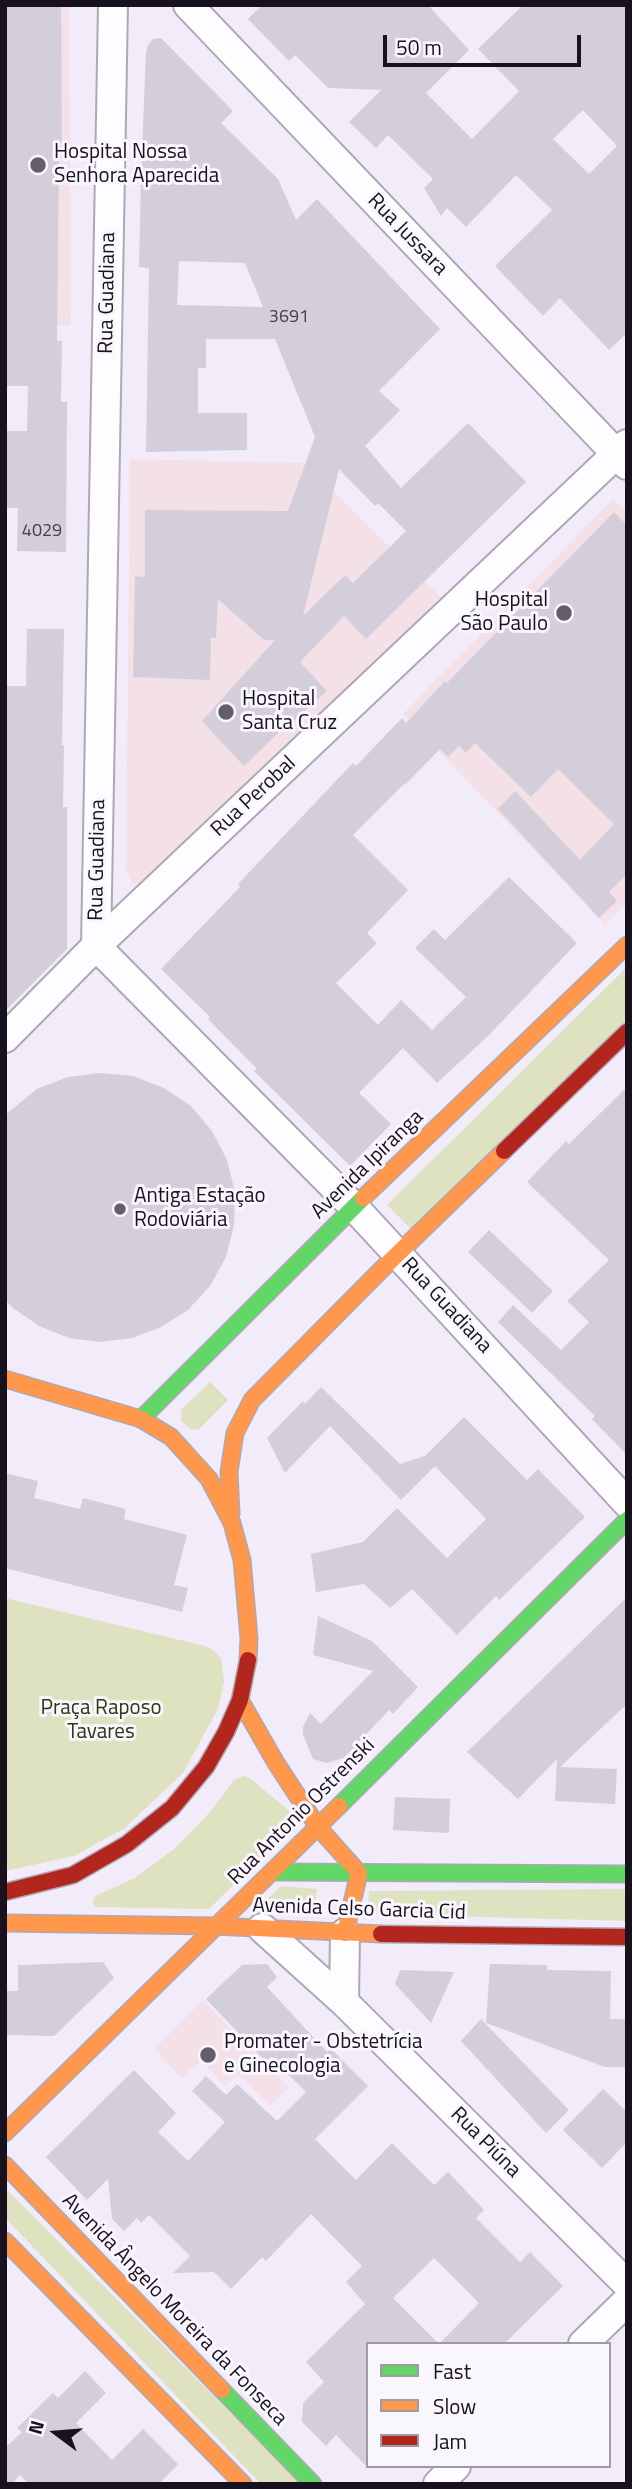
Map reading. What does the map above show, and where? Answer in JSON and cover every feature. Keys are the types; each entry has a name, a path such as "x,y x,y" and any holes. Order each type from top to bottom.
{"street":[{"name":"Rua Guadiana","path":"113,5 96,946 398,1253 627,1503"},
{"name":"Rua Jussara","path":"188,5 623,454"},
{"name":"Rua Perobal","path":"5,1038 96,946 623,454"},
{"name":"Avenida Ipiranga","path":"141,1419 627,944"},
{"path":"5,1913 127,1844 172,1808 206,1768 226,1732 240,1700 248,1660 249,1638 242,1560 232,1523 229,1472 235,1433 252,1400 398,1253 627,1032"},
{"path":"5,1379 141,1419 171,1437 209,1479 232,1523"},
{"name":"Rua Antonio Ostrenski","path":"5,2133 273,1872 627,1520"},
{"path":"240,1700 276,1763 318,1827 359,1873 345,1933 344,2003"},
{"path":"276,1763 311,1782"},
{"path":"336,1787 356,1787"},
{"name":"Avenida Celso Garcia Cid","path":"273,1872 627,1874"},
{"path":"5,1892 73,1875"},
{"name":"Avenida Celso Garcia Cid","path":"5,1923 141,1931 215,1926 345,1933 627,1937"},
{"name":"Rua Piúna","path":"262,1928 344,2003 627,2284"},
{"path":"152,1968 152,1990"},
{"name":"Avenida Ângelo Moreira da Fonseca","path":"5,2165 313,2484"},
{"path":"5,2241 243,2484"},
{"path":"585,2342 627,2301"},
{"path":"438,2484 454,2468"}],"shaded area":[{"name":"Hospital Nossa Senhora Aparecida","path":"5,5 69,5 71,325 5,325"},
{"name":"Hospital Santa Cruz","path":"130,459 304,463 441,597 207,827 145,883 138,884 132,883 126,871"},
{"name":"Hospital São Paulo","path":"613,499 627,512 627,902 605,924 403,714"},
{"name":"Promater - Obstetrícia e Ginecologia","path":"203,2000 289,2088 270,2106 238,2074 225,2086 201,2060 182,2078 154,2049"}],"green space":[{"path":"627,967 627,1020 413,1231 387,1205"},
{"path":"210,1382 228,1400 198,1430 190,1429 181,1421 181,1410"},
{"name":"Praça Raposo Tavares","path":"5,1598 209,1647 221,1658 224,1682 218,1709 183,1773 125,1828 74,1856 5,1871"},
{"path":"243,1776 250,1778 289,1811 290,1826 209,1909 95,1907 95,1896 135,1878 174,1849 211,1811 234,1780"},
{"path":"281,1886 317,1889 315,1907 310,1911 255,1910"},
{"path":"627,1889 627,1921 372,1914 368,1908 369,1891"},
{"path":"5,2188 302,2484 261,2484 5,2218"}],"building":[{"path":"5,5 61,5 62,158 59,158 57,341 62,341 61,402 67,402 66,552 17,551 18,508 5,508 5,431 27,431 28,386 5,386"},
{"path":"262,5 428,5 469,50 426,93 472,139 519,91 478,49 523,5 627,5 627,333 609,350 560,298 543,316 495,266 552,210 516,175 466,227 447,208 441,216 424,188 433,179 388,135 376,148 349,122 381,90 328,88 295,55 289,61 248,19","holes":["583,110 617,146 589,174 553,139"]},
{"path":"161,38 233,111 221,123 278,179 296,220 317,199 440,329 379,391 400,410 365,446 401,488 468,423 526,482 366,639 344,616 300,662 327,691 287,727 286,725 244,766 202,721 275,640 264,640 218,599 216,638 211,638 210,680 133,677 135,576 145,577 145,510 288,511 315,437 275,339 206,339 206,368 198,368 198,413 247,413 247,450 146,452 149,268 139,267 146,53 153,39","holes":["179,261 245,263 263,307 177,305","339,469 375,506 378,503 406,531 353,583 345,575 303,616"]},
{"path":"614,512 627,525 627,874 609,892 617,901 599,918 498,809 515,791 580,860 614,824 558,769 531,797 475,743 466,753 459,746 448,757 440,749 404,784 353,835 408,890 367,933 377,943 336,983 378,1025 401,1000 432,1030 466,997 415,948 434,929 445,940 509,877 577,943 488,1036 437,1083 403,1048 359,1093 391,1124 350,1166 254,1071 257,1069 208,1019 210,1017 161,969 353,763 356,766 402,718 406,723"},
{"path":"27,629 64,629 62,745 63,807 67,807 67,949 5,1011 5,686 26,686"},
{"name":"Antiga Estação Rodoviária","path":"100,1073 133,1076 164,1088 191,1106 212,1131 227,1160 235,1192 234,1225 226,1257 210,1286 188,1310 161,1327 132,1338 100,1342 69,1338 39,1326 5,1300 5,1115 37,1089 68,1077"},
{"path":"627,1087 627,1455 592,1419 595,1416 498,1322 513,1305 561,1350 589,1322 567,1301 609,1260 527,1182 566,1141 569,1144"},
{"path":"489,1230 553,1291 532,1313 468,1252"},
{"path":"321,1387 400,1464 425,1456 464,1417 527,1480 538,1469 585,1517 499,1600 496,1596 457,1635 412,1589 390,1608 364,1584 316,1592 311,1554 363,1542 397,1508 447,1558 486,1519 435,1466 401,1500 330,1426 285,1473 267,1438 303,1401 305,1404"},
{"path":"5,1473 38,1481 34,1498 80,1509 83,1498 126,1509 124,1519 187,1535 174,1585 188,1588 182,1612 5,1568"},
{"path":"627,1597 627,1704 560,1767 617,1769 615,1804 555,1801 557,1759 518,1799 467,1752"},
{"path":"318,1616 372,1641 418,1687 393,1714 389,1710 344,1758 327,1763 313,1759 303,1734 303,1727 310,1713 321,1724 373,1671 313,1655"},
{"path":"395,1797 450,1799 449,1833 393,1830"},
{"path":"103,1962 114,1978 54,2036 5,2035 5,1991 18,1991 18,1965"},
{"path":"267,1964 277,1977 267,1987 327,2052 331,2049 368,2086 315,2139 356,2180 392,2143 434,2185 448,2172 484,2210 476,2218 520,2262 530,2252 563,2286 506,2342 441,2342 479,2303 434,2258 393,2298 437,2342 366,2342 366,2466 336,2435 326,2446 302,2422 303,2403 324,2382 306,2362 365,2304 346,2282 362,2266 311,2214 266,2261 262,2257 231,2289 214,2272 173,2273 190,2256 149,2215 141,2223 137,2218 124,2231 112,2219 108,2179 87,2200 46,2157 134,2070 176,2113 158,2132 188,2161 225,2122 192,2091 206,2076 226,2095 237,2084 277,2121 306,2092 271,2057 266,2062 206,1999 242,1965"},
{"path":"490,1964 547,1965 547,1970 611,1971 610,2019 627,2019 627,2067 605,2067 486,2023"},
{"path":"400,1970 454,1972 431,2023 395,1984"},
{"path":"481,2019 569,2110 546,2133 461,2041"},
{"path":"603,2089 627,2112 627,2142 602,2168 563,2130"},
{"path":"85,2371 106,2393 76,2423 112,2460 143,2429 178,2464 159,2484 29,2484 20,2475 12,2484 5,2484 5,2448 22,2432 17,2428 53,2393 58,2398"}],"traffic: fast":[{"path":"141,1419 363,1198"},
{"path":"339,1806 627,1520"},
{"path":"273,1872 627,1874"},
{"path":"222,2390 313,2484"}],"traffic: slow":[{"path":"363,1198 627,945"},
{"path":"231,1514 229,1472 235,1433 252,1400 504,1151"},
{"path":"5,1379 141,1419 171,1437 209,1479 232,1523 242,1560 249,1638 248,1660"},
{"path":"240,1700 276,1763 318,1827 359,1873 345,1933"},
{"path":"5,2133 339,1806"},
{"path":"5,1923 215,1926 381,1934"},
{"path":"5,2165 222,2390"},
{"path":"5,2241 243,2484"}],"traffic: jam":[{"path":"504,1151 627,1032"},
{"path":"5,1892 73,1875 127,1844 172,1808 206,1767 226,1732 240,1700 248,1660"},
{"path":"381,1934 627,1937"}],"place":[{"name":"Hospital Nossa Senhora Aparecida","path":"38,165"},
{"name":"Hospital São Paulo","path":"564,613"},
{"name":"Hospital Santa Cruz","path":"226,712"},
{"name":"Antiga Estação Rodoviária","path":"120,1209"},
{"name":"Promater - Obstetrícia e Ginecologia","path":"208,2055"}]}
